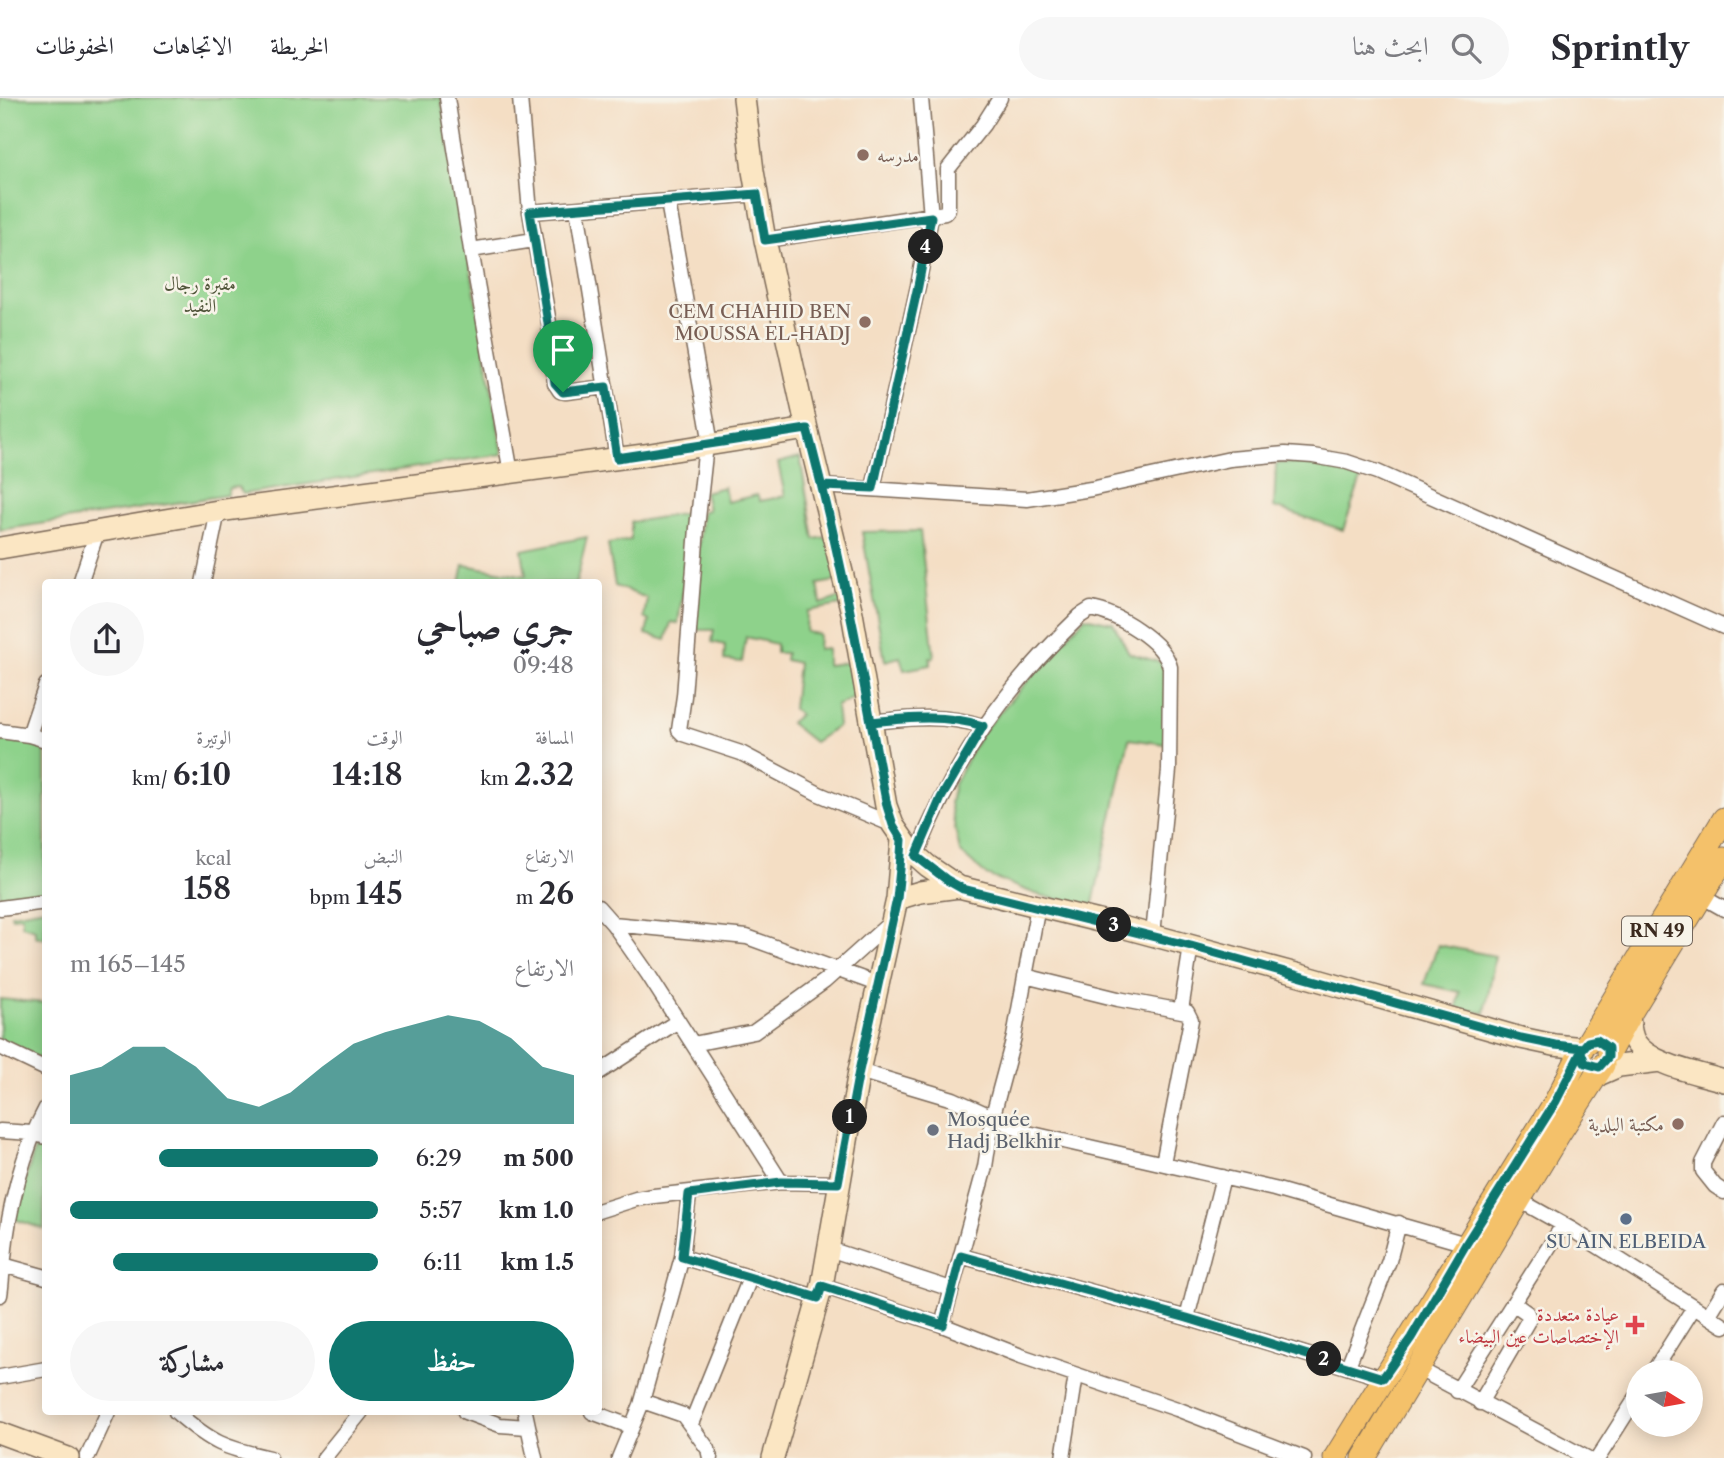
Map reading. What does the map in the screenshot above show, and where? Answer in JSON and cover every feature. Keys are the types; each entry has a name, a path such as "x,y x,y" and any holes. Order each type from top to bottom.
{"main road":[{"path":"744,98 765,240 852,613 887,806 897,833 916,856 959,887"},
{"path":"0,548 218,511 511,473 807,429"},
{"name":"RN 49","path":"1335,1458 1556,1101 1584,1047 1724,819"},
{"path":"773,1458 820,1292 829,1249 859,1071 897,899 897,833"},
{"name":"RN 49","path":"1364,1458 1724,859"},
{"path":"897,899 920,892 959,887 1153,935 1521,1038 1555,1045 1584,1047 1601,1041 1602,1065 1660,1061"},
{"path":"1629,1015 1631,1034 1636,1044 1660,1061 1724,1081"},
{"path":"0,1433 68,1458"}],"street":[{"path":"447,98 511,473"},
{"path":"520,98 530,212 557,388 566,392 606,387"},
{"path":"873,488 931,217 921,98"},
{"path":"765,240 945,213 948,209 948,169 983,125 1000,98"},
{"path":"530,212 757,194"},
{"path":"668,202 709,444 697,528 684,696 678,730 741,753 897,833"},
{"path":"577,209 617,458"},
{"path":"471,250 534,240"},
{"path":"822,486 1027,499 1091,489 1230,459 1285,454 1313,456 1346,462 1377,472 1724,627"},
{"path":"204,579 218,511"},
{"path":"81,579 97,532"},
{"path":"916,856 941,798 983,726 1058,636 1088,610 1097,610 1117,617 1142,633 1165,655 1170,667 1171,732 1153,935"},
{"path":"29,735 42,697"},
{"path":"871,722 933,718 963,720 983,726"},
{"path":"0,731 42,739"},
{"path":"1701,897 1724,909"},
{"path":"0,908 42,903"},
{"path":"943,1325 985,1167 993,1115 1014,1037 1038,906"},
{"path":"602,912 678,1021 781,1182"},
{"path":"693,1044 754,1032 838,970 891,922"},
{"path":"613,924 747,937 877,984"},
{"path":"1181,1010 1191,946"},
{"path":"1025,976 1118,999 1187,1012 1191,1020 1163,1163"},
{"path":"602,1070 678,1021"},
{"path":"0,1047 42,1067"},
{"path":"859,1071 912,1085 993,1115 1028,1133 1223,1177 1399,1223 1466,1244"},
{"path":"1724,1122 1703,1163 1703,1171 1715,1186 1724,1192"},
{"path":"0,1131 39,1135 15,1195 0,1295"},
{"path":"1187,1318 1223,1177"},
{"path":"602,1209 636,1199 781,1182 838,1183"},
{"path":"619,1458 642,1401 682,1257 689,1194"},
{"path":"1519,1200 1724,1326"},
{"path":"1348,1366 1389,1261 1399,1223"},
{"path":"1457,1391 1563,1225"},
{"path":"829,1249 951,1289"},
{"path":"961,1256 1187,1318 1383,1378"},
{"path":"682,1257 750,1278 820,1292 943,1325 996,1347 1177,1409 1304,1458"},
{"path":"3,1265 42,1276"},
{"path":"691,1424 750,1278"},
{"path":"1708,1316 1724,1290"},
{"path":"1480,1403 1529,1319 1527,1312 1513,1303"},
{"path":"1661,1360 1694,1307"},
{"path":"1417,1368 1587,1458"},
{"path":"0,1377 42,1370"},
{"path":"1063,1458 1076,1375"},
{"path":"642,1401 683,1415 708,1449 710,1458"},
{"path":"1598,1458 1626,1414"},
{"path":"87,1458 107,1415"},
{"path":"180,1415 223,1447 270,1458"},
{"path":"324,1458 359,1415"},
{"path":"473,1415 500,1425 526,1420 535,1458"},
{"path":"600,1415 632,1427"}],"green space":[{"name":"مقبرة رجال النفيد","path":"0,98 441,98 503,454 243,494 238,487 229,488 227,495 0,530"},
{"path":"800,457 814,539 833,536 841,580 818,584 821,604 844,596 846,604 807,611 806,632 819,634 818,649 827,648 827,665 851,662 859,696 836,706 838,726 814,742 790,723 799,715 793,709 798,663 785,660 786,653 776,653 776,644 746,637 742,662 724,660 725,645 712,642 714,630 691,630 702,511 708,510 704,492 724,487 727,502 757,495 760,501 785,496 778,463"},
{"path":"1325,464 1357,473 1361,479 1343,530 1274,507 1276,465"},
{"path":"695,512 678,623 671,622 666,640 646,634 649,621 644,618 647,598 615,586 608,544 631,540 631,522"},
{"path":"920,531 934,657 930,658 931,665 904,670 900,657 885,661 862,532"},
{"path":"587,537 577,579 461,579 464,565 526,576 522,550"},
{"path":"1085,617 1113,623 1129,653 1166,664 1166,744 1129,739 1092,908 1036,894 986,875 960,852 950,803 954,784 981,733"},
{"path":"0,741 22,741 42,747 42,893 0,900"},
{"path":"42,909 42,938 35,936 35,929 22,925 22,916 12,917 11,914"},
{"path":"1438,945 1495,956 1485,1013 1457,1008 1460,992 1424,984"},
{"path":"0,999 42,1003 42,1060 0,1041"},
{"path":"38,1138 42,1140 42,1228 14,1219"}],"place":[{"name":"مدرسه","path":"863,155"},
{"name":"CEM CHAHID BEN MOUSSA EL-HADJ","path":"865,322"},
{"name":"مكتبة البلدية","path":"1678,1124"},
{"name":"Mosquée Hadj Belkhir","path":"933,1130"},
{"name":"SU AIN ELBEIDA","path":"1626,1219"},
{"name":"عيادة متعددة الإختصاصات عين البيضاء","path":"1635,1325"}],"route":[{"path":"563,392 555,383 530,212 757,194 765,240 931,217 873,488 822,486 852,613 861,668 871,722 933,718 963,720 983,726 941,798 916,856 963,889 1107,923 1521,1038 1583,1048 1588,1042 1597,1040 1608,1048 1608,1057 1599,1067 1585,1063 1581,1052 1556,1101 1466,1244 1411,1338 1383,1378 1187,1318 961,1256 943,1325 822,1286 818,1298 682,1257 689,1194 781,1182 838,1183 877,984 897,899 902,840 893,825 887,806 873,737 871,722 852,613 807,429 617,458 606,387 563,392"}]}
